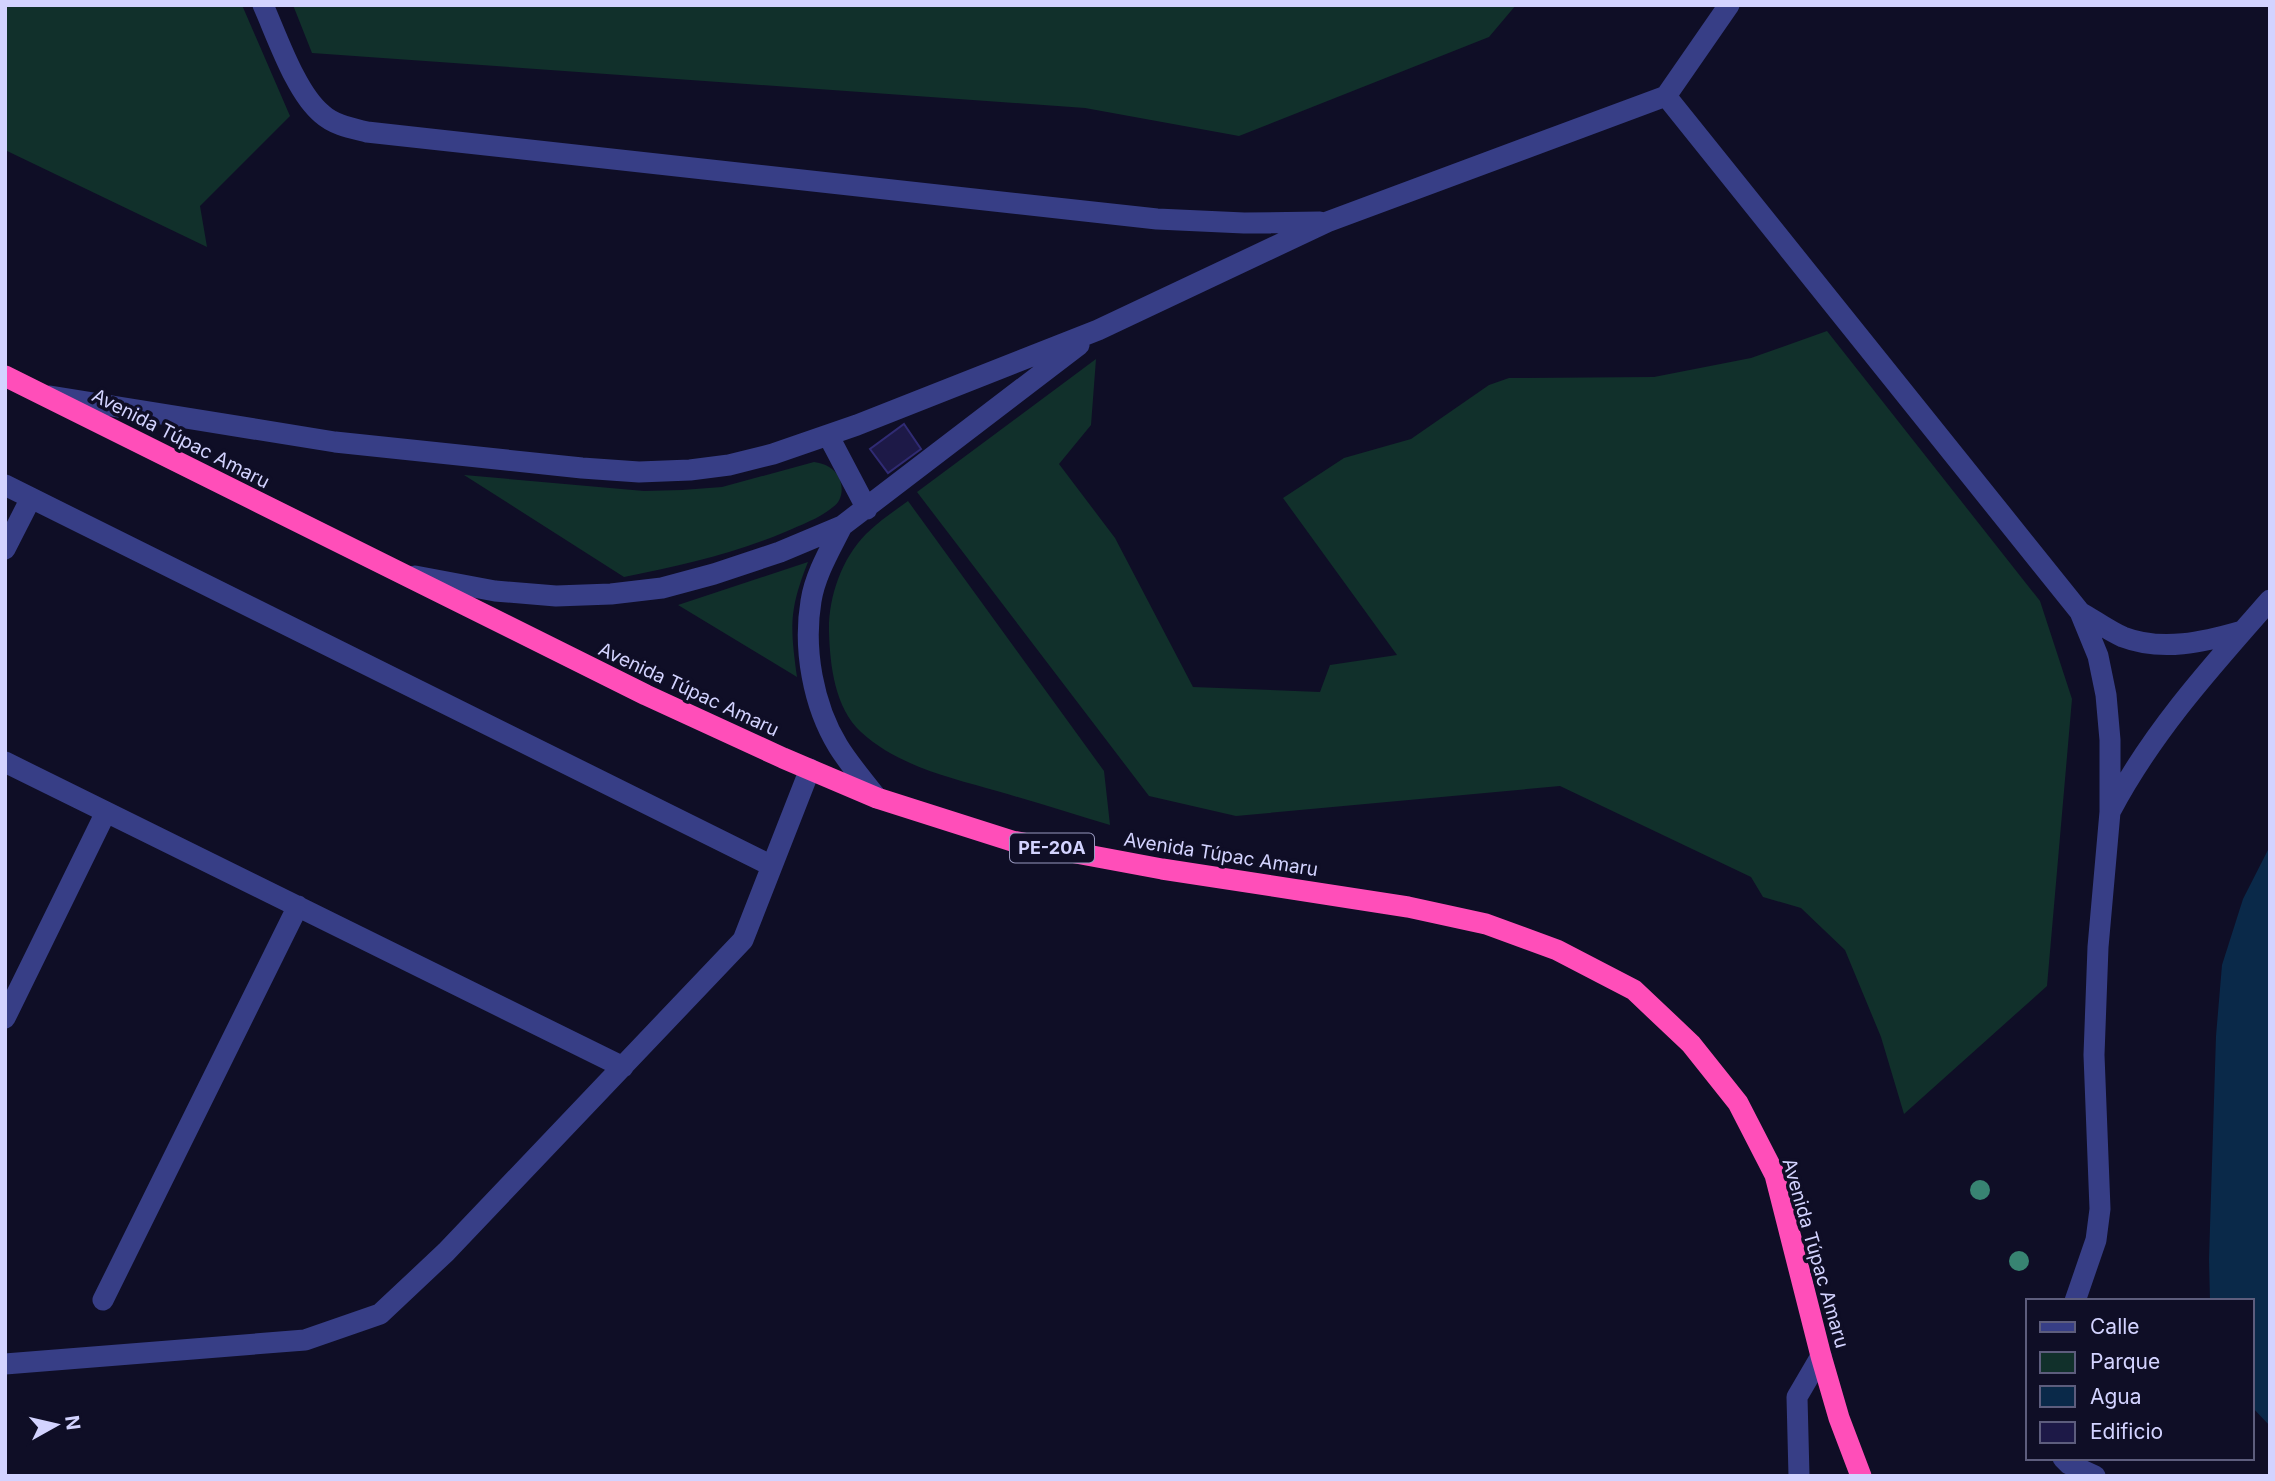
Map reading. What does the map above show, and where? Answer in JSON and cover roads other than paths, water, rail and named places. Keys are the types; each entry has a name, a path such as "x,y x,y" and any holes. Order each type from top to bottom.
{"highway":[{"name":"Avenida Túpac Amaru","path":"5,376 646,695 877,798 1012,841 1162,869 1408,907 1486,924 1557,950 1634,990 1691,1044 1738,1103 1775,1175 1821,1356 1839,1418 1861,1476"}],"street":[{"path":"263,5 308,99 322,114 338,124 367,132 1157,219 1244,223 1327,222"},
{"path":"42,394 335,442 582,468 639,472 729,465 774,454 828,435 1098,330 1327,222 1666,96 1729,5"},
{"path":"1666,96 2080,612 2098,656 2106,695 2110,740 2110,812 2098,947 2094,1055 2100,1209 2096,1240 2076,1299"},
{"path":"402,574 495,591 556,596 611,594 662,588 780,552 842,526 867,509 1098,330"},
{"path":"828,435 867,509"},
{"path":"5,485 772,866"},
{"path":"5,549 31,498"},
{"path":"842,526 811,599 808,634 812,674 822,714 838,747 877,798"},
{"path":"2110,812 2130,773 2156,734 2270,600"},
{"path":"2080,612 2124,637 2162,645 2201,643 2242,631"},
{"path":"5,762 623,1067"},
{"path":"5,1364 305,1340 380,1314 446,1252 743,940 810,769"},
{"path":"5,1018 106,812"},
{"path":"103,1300 298,906"},
{"path":"1799,1476 1797,1398 1821,1356"},
{"path":"2065,1460 2095,1476"}],"water":[{"path":"2270,846 2270,1426 2254,1409 2254,1299 2210,1299 2216,1036 2222,965 2243,899"}]}
